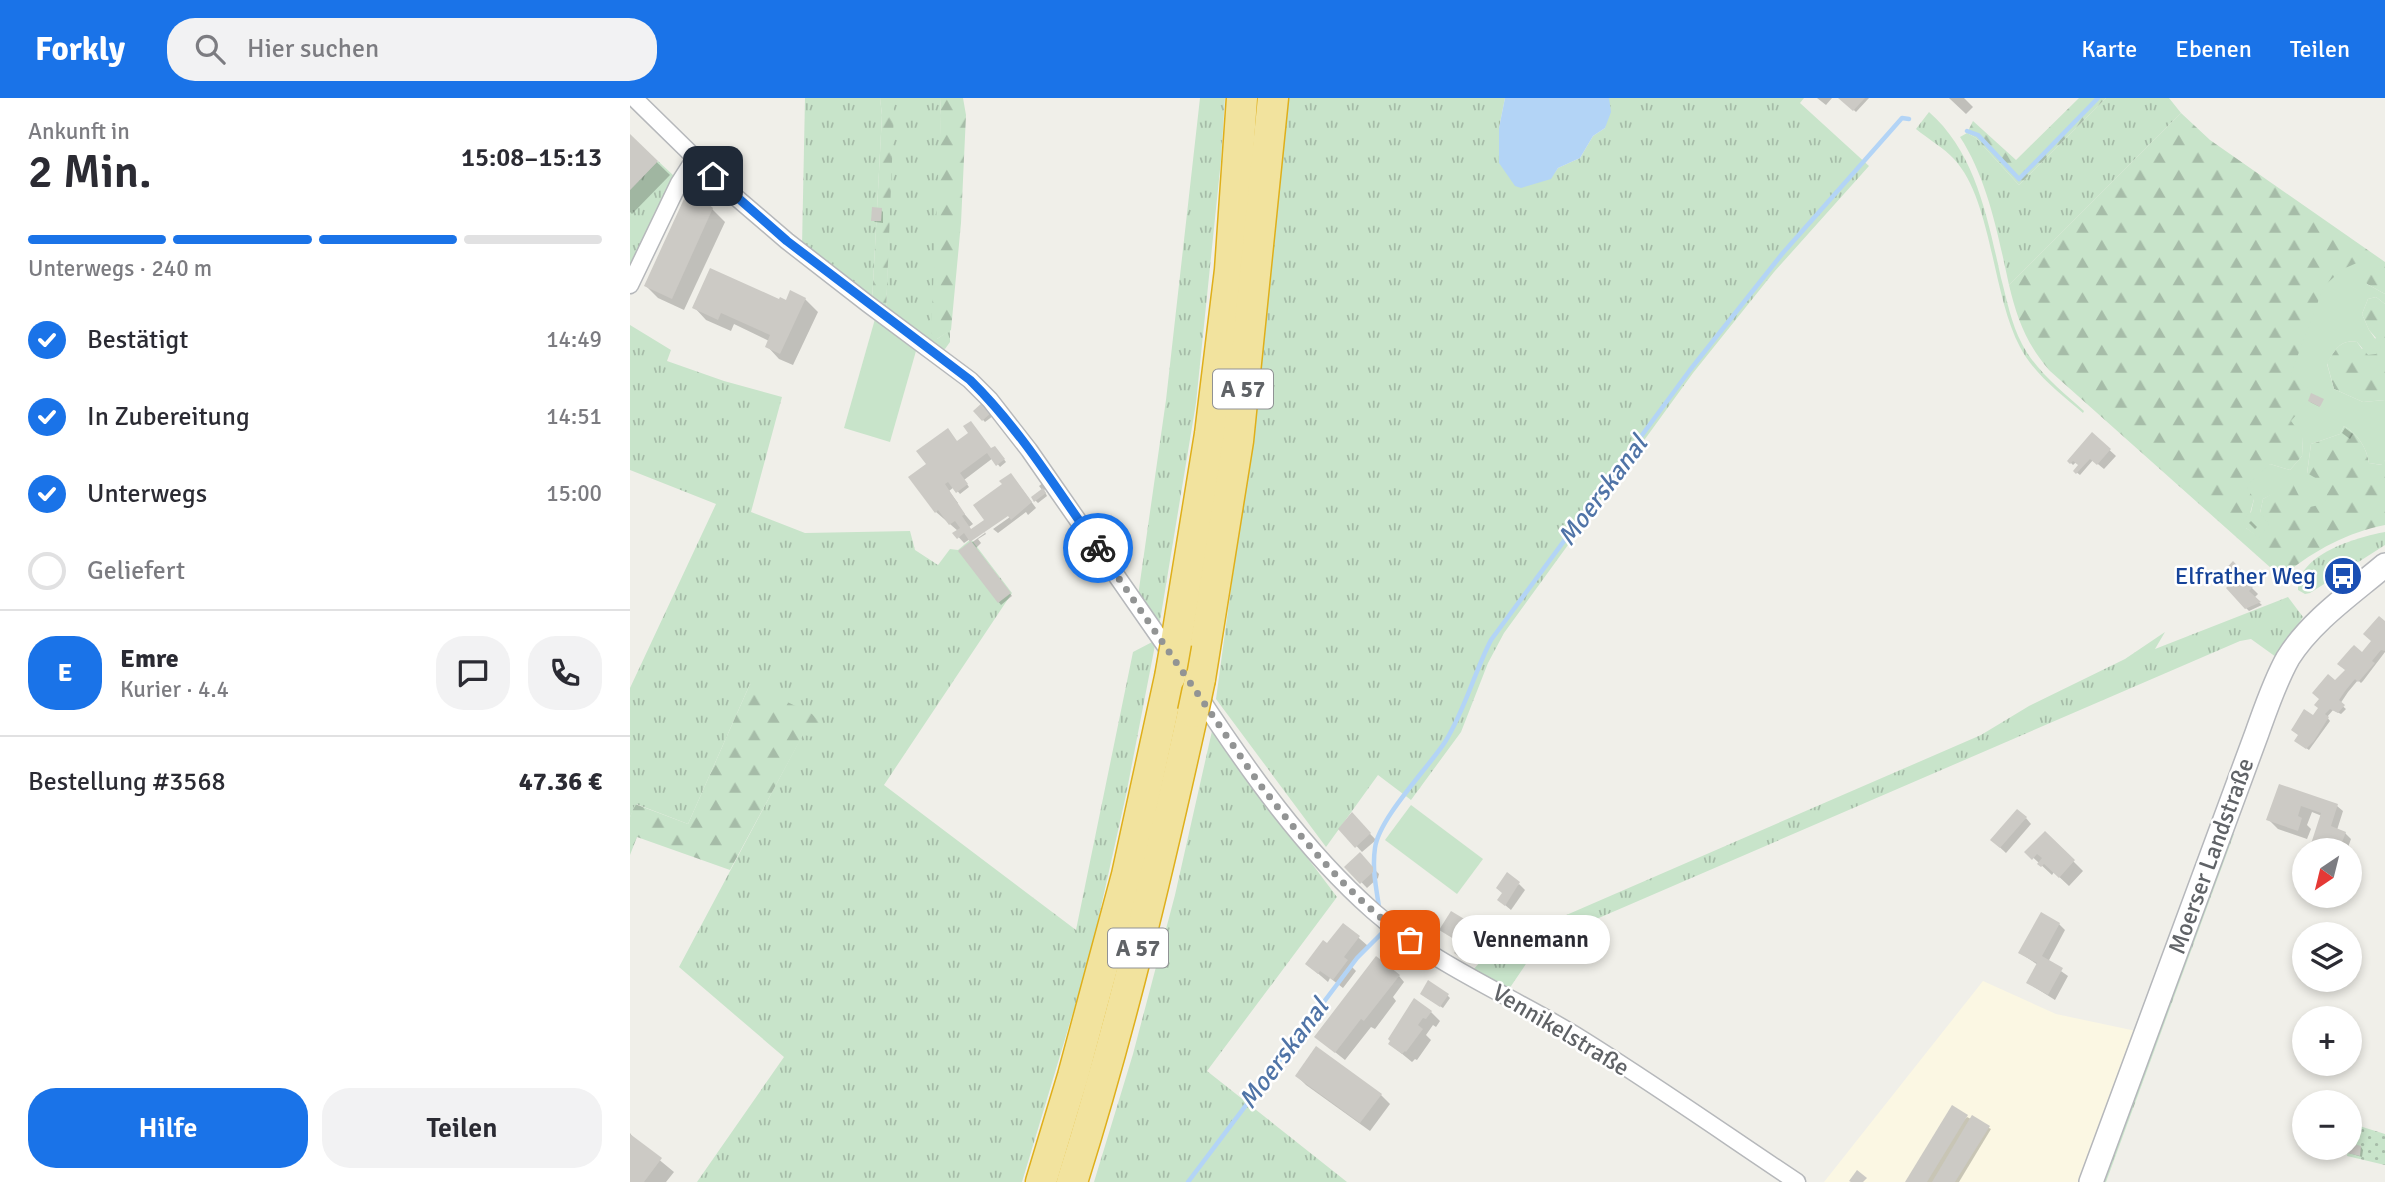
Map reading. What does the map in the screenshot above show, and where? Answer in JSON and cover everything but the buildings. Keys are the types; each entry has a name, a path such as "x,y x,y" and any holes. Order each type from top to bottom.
{"highway":[{"name":"A 57","path":"1041,1182 1073,1076 1127,874 1170,677 1212,420 1230,270 1242,98"},
{"name":"A 57","path":"1072,1182 1103,1082 1155,883 1200,679 1238,441 1273,98"}],"main road":[{"name":"Moerser Landstraße","path":"2091,1182 2282,672 2293,651 2308,633 2385,565"}],"street":[{"name":"Vennikelstraße","path":"634,98 695,159 787,241 970,380 990,400 1132,597 1258,782 1302,836 1372,911 1426,952 1580,1038 1797,1182"},
{"path":"630,285 679,183 695,159"}],"shaded area":[{"path":"1983,981 2056,1014 2136,1031 2080,1182 1824,1182"}],"green space":[{"path":"805,98 880,98 882,115 872,303 802,246"},
{"path":"880,98 893,98 894,111 886,313 872,303 882,115"},
{"path":"893,98 940,98 937,339 950,330 950,342 945,349 937,349 886,313"},
{"path":"940,98 963,98 966,115 961,223 951,330 937,339 931,333"},
{"path":"1200,98 1225,98 1221,160 1196,403 1159,627 1138,596 1166,400"},
{"path":"1285,98 1505,98 1499,128 1550,179 1558,168 1580,158 1593,136 1605,128 1609,98 1804,98 1800,103 1869,166 1774,272 1693,373 1504,633 1488,663 1461,732 1411,800 1378,775 1326,847 1216,699 1251,441"},
{"path":"2079,98 2106,98 2019,185 1976,138 1967,133 1973,121 2016,160"},
{"path":"2106,98 2169,98 2181,113 2009,285 1985,190 1960,137 1967,133 1976,138 2019,185"},
{"path":"1929,112 1958,147 1978,189 2010,311 2022,344 2042,372 2084,411 2083,413 2040,374 2020,347 2003,301 1984,223 1967,177 1950,155 1916,129"},
{"path":"2181,113 2210,140 2385,262 2385,294 2367,284 2324,287 2324,399 2303,437 2302,456 2290,470 2270,464 2254,499 2246,528 2259,537 2263,499 2307,474 2311,444 2340,434 2344,426 2361,442 2369,463 2382,465 2385,460 2385,525 2356,533 2330,545 2281,577 2050,371 2024,331 2009,285"},
{"path":"658,161 674,176 630,270 630,190"},
{"path":"2359,262 2367,284 2385,294 2385,304 2376,297 2368,299 2362,314 2381,347 2376,354 2368,355 2357,342 2346,342 2336,350 2327,364 2334,389 2363,402 2385,400 2385,460 2383,465 2369,463 2361,441 2344,426 2340,434 2311,444 2307,473 2329,486 2324,504 2305,508 2293,484 2263,499 2260,513 2269,524 2259,538 2246,528 2243,519 2251,512 2254,499 2246,486 2270,464 2290,470 2302,456 2303,437 2291,421 2308,401 2320,407 2323,399 2290,376 2324,286 2343,269"},
{"path":"2376,297 2385,304 2385,400 2363,402 2334,389 2327,363 2342,344 2357,342 2362,349 2376,338 2362,314 2368,299"},
{"path":"875,319 916,351 890,442 844,428"},
{"path":"630,325 671,350 667,361 782,397 751,512 805,533 910,531 915,550 938,565 950,549 958,550 971,539 1012,593 884,785 1076,930 1133,652 1156,640 1126,795 1090,956 1022,1182 697,1182 784,1057 679,967 803,734 750,684 688,824 636,804 630,817 630,688 716,504 630,470"},
{"path":"2385,532 2385,545 2310,593 2305,594 2298,590 2300,578 2317,558 2345,543"},
{"path":"2288,597 2303,617 2276,657 2251,639 2240,641 1564,933 1532,955 1507,992 1473,970 1496,950 1541,926 1981,735 2029,706 2125,659 2165,632 2155,649"},
{"path":"750,684 812,714 825,728 820,738 803,735 730,870 637,837 630,855 630,817 635,804 688,824"},
{"path":"1212,731 1337,897 1207,1071 1347,1182 1094,1182 1133,1054 1175,895"},
{"path":"1411,805 1483,859 1457,894 1385,840"},
{"path":"2227,834 2234,834 2106,1182 2098,1182"},
{"path":"2362,1127 2385,1134 2385,1165 2362,1160"}],"water":[{"path":"1505,98 1609,98 1611,112 1605,128 1593,136 1580,158 1558,168 1551,179 1521,188 1515,186 1499,163 1499,128"}],"waterway":[{"name":"Moerskanal","path":"1967,131 1978,135 2019,179 2098,98"},
{"name":"Moerskanal","path":"1379,907 1374,863 1378,836 1394,808 1452,730 1491,640 1690,370 1782,254 1902,118 1909,119"},
{"name":"Moerskanal","path":"1188,1182 1357,958 1385,930"}],"way so far":[{"path":"1098,548 1280,811 1354,894 1410,940"}],"place":[{"name":"Elfrather Weg","path":"2343,576"},
{"name":"Vennemann","path":"1410,940"}],"route":[{"path":"713,176 787,241 970,380 990,400 1029,450 1098,548"}]}
